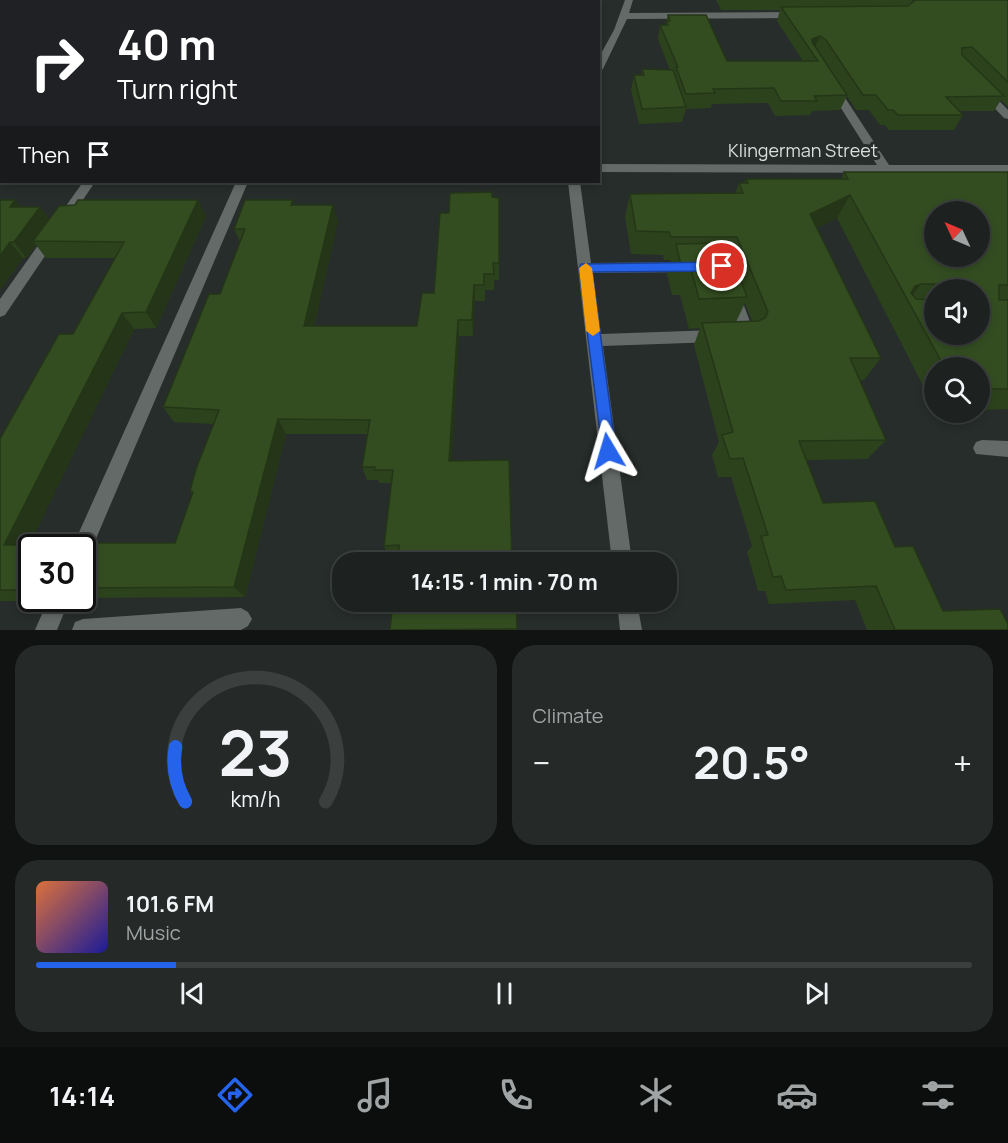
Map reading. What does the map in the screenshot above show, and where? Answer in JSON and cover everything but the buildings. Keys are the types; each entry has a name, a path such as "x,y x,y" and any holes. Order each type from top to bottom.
{"street":[{"path":"600,65 625,16 629,0"},
{"path":"625,16 809,15"},
{"path":"825,74 886,169"},
{"path":"975,82 1008,116"},
{"name":"Klingerman Street","path":"600,168 1008,169"},
{"path":"0,311 88,183"},
{"path":"88,534 242,183"},
{"path":"574,183 621,552"},
{"path":"585,268 700,267"},
{"path":"594,340 747,335 729,286"},
{"path":"982,448 1008,449"},
{"path":"46,630 54,612"},
{"path":"628,612 631,630"},
{"path":"83,630 241,619"}],"slow traffic":[{"path":"586,268 593,331"}],"route":[{"path":"608,451 585,268 722,266"}]}
